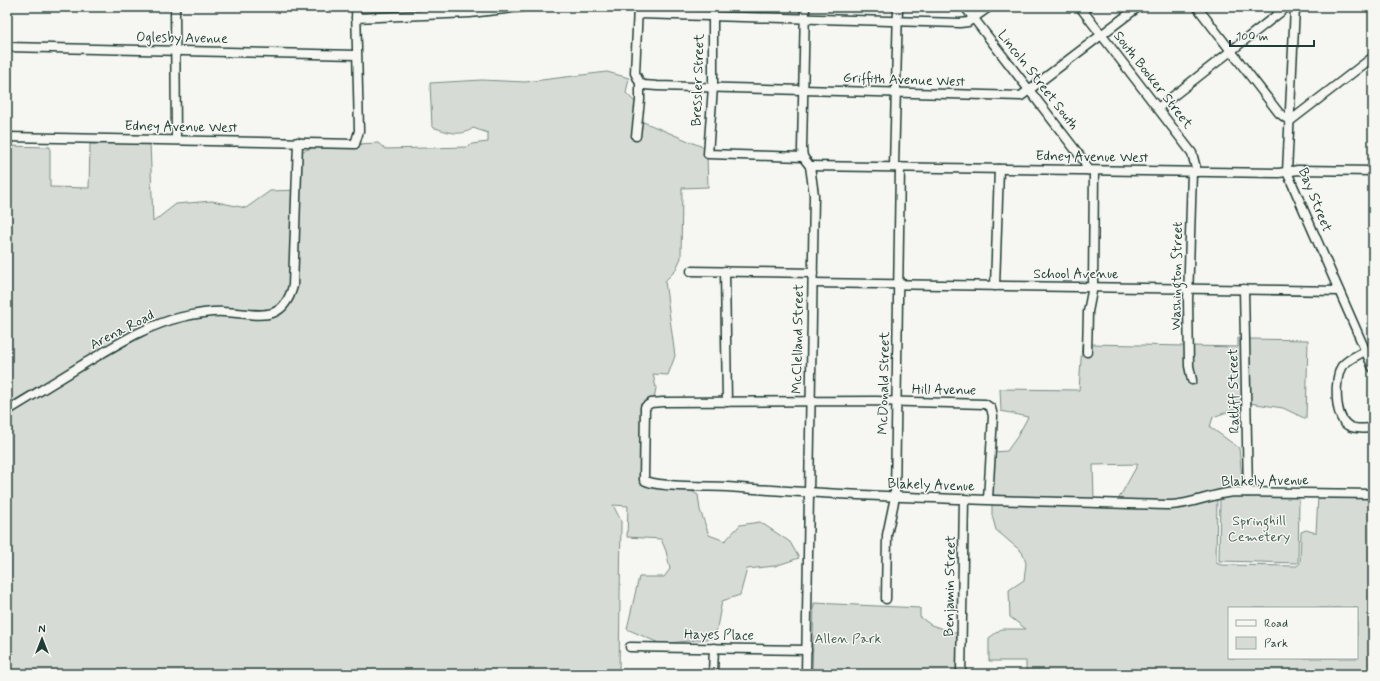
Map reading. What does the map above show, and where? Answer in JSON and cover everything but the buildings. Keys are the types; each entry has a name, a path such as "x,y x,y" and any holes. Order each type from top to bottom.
{"street":[{"path":"175,7 176,139"},
{"path":"356,7 356,55"},
{"path":"356,18 456,14 523,7"},
{"name":"Bressler Street","path":"713,7 712,87 708,154 803,157"},
{"path":"805,7 803,157 810,166"},
{"name":"McDonald Street","path":"886,599 887,536 894,497 899,284 895,94 898,7"},
{"name":"Lincoln Street South","path":"965,7 1091,170"},
{"path":"636,136 640,100 640,83 635,73 638,11 712,16 960,23 968,22 989,7"},
{"name":"South Booker Street","path":"1080,7 1192,153 1194,172"},
{"name":"Griffith Avenue West","path":"640,83 650,86 895,94 1021,96 1138,7"},
{"path":"1197,7 1279,113 1290,121 1373,57"},
{"path":"1158,108 1287,7"},
{"name":"Bay Street","path":"1295,7 1287,172 1373,368"},
{"name":"Oglesby Avenue","path":"7,47 356,55"},
{"name":"Edney Avenue West","path":"7,137 176,139 355,144 359,131 356,55"},
{"name":"Arena Road","path":"7,411 124,340 149,328 176,318 209,312 263,315 280,311 288,300 293,286 298,142"},
{"name":"Edney Avenue West","path":"810,166 1194,172 1287,172 1298,170 1373,171"},
{"name":"McClelland Street","path":"806,674 814,195 810,166"},
{"path":"995,286 999,169"},
{"path":"1087,352 1088,312 1093,286 1091,170"},
{"name":"Washington Street","path":"1192,380 1189,358 1188,300 1190,288 1194,172"},
{"path":"691,271 813,273"},
{"path":"725,271 727,402"},
{"name":"School Avenue","path":"813,283 1339,290"},
{"name":"Ratliff Street","path":"1244,289 1248,492"},
{"path":"1366,351 1346,362 1340,370 1337,383 1338,406 1342,420 1347,426 1351,428 1373,428"},
{"name":"Hill Avenue","path":"727,402 810,401 982,403 991,408 993,416 988,500"},
{"name":"Blakely Avenue","path":"727,402 651,403 647,405 645,409 644,480 680,486 809,494 1180,505 1221,493 1373,494"},
{"name":"Benjamin Street","path":"961,674 964,499"},
{"name":"Hayes Place","path":"630,647 807,650"},
{"path":"713,674 714,648"}],"green space":[{"path":"607,72 629,78 626,93 636,103 633,139 638,140 641,122 646,123 705,148 705,157 707,157 708,187 682,188 681,258 675,271 665,281 675,356 668,375 653,374 656,388 654,399 650,400 641,480 688,489 698,495 700,510 709,535 725,541 740,525 760,522 790,542 799,558 775,566 747,569 740,595 722,601 715,638 661,644 627,629 639,577 664,577 670,569 666,551 661,539 627,537 628,506 613,505 621,521 619,674 7,674 7,146 50,147 50,187 89,188 90,144 150,142 153,222 176,204 212,201 246,208 270,191 299,190 300,152 317,146 356,148 358,144 378,143 385,149 468,147 472,144 488,142 488,133 473,128 463,133 453,133 432,127 430,83 482,80 525,82"},
{"path":"1238,338 1243,339 1244,406 1213,417 1210,427 1239,448 1243,489 1220,490 1180,502 1118,500 1138,464 1093,465 1094,499 992,496 994,452 1007,451 1028,417 1001,411 1000,389 1079,390 1082,344 1085,344 1084,355 1089,356 1090,344 1186,346 1189,384 1195,383 1192,346 1238,347"},
{"path":"1249,339 1308,340 1306,419 1283,408 1249,403"},
{"name":"Springhill Cemetery","path":"1220,495 1299,497 1298,563 1219,561"},
{"path":"1318,496 1373,498 1373,674 1026,674 1026,661 989,661 989,638 1001,629 1026,629 1010,617 1009,590 1024,580 1026,563 1022,552 996,530 992,515 992,503 1180,508 1192,506 1217,497 1216,563 1221,565 1297,566 1300,563 1301,532 1306,530 1316,533"},
{"name":"Allen Park","path":"814,603 920,608 920,617 931,625 957,633 956,674 812,674"}]}
